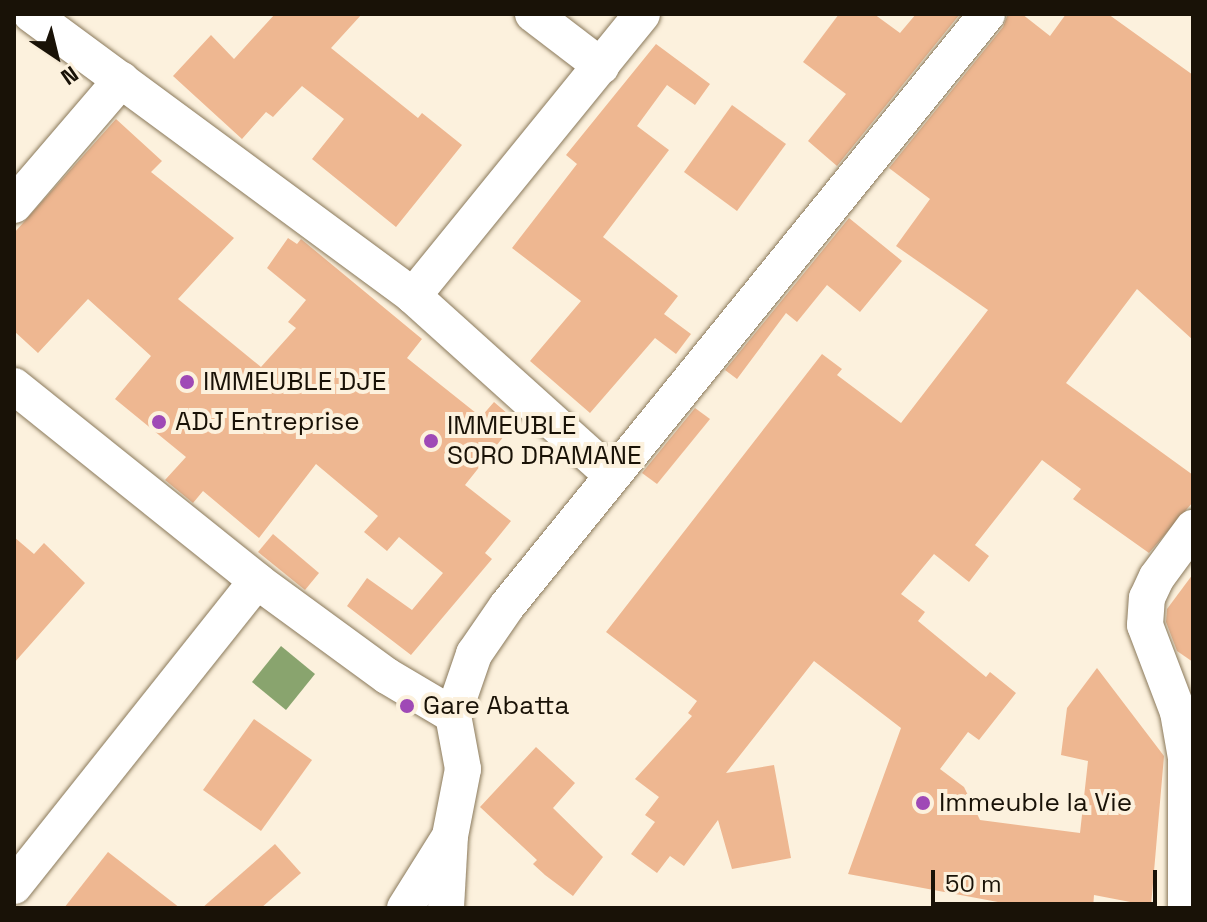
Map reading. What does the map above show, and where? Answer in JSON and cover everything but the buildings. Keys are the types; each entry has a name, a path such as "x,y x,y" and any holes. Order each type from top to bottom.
{"street":[{"path":"31,14 413,296 612,475"},
{"path":"533,14 601,66"},
{"path":"413,296 642,14"},
{"path":"446,908 450,836 463,769 453,715 474,654 612,475 987,14"},
{"path":"14,205 121,80"},
{"path":"14,386 257,581 387,676 453,715"},
{"path":"1186,908 1190,759 1178,712 1145,625 1147,598 1157,577 1193,528"},
{"path":"14,886 257,581"},
{"path":"405,908 450,836"}],"shaded area":[{"path":"281,646 315,674 286,710 252,682"}],"place":[{"name":"IMMEUBLE DJE","path":"187,382"},
{"name":"ADJ Entreprise","path":"159,422"},
{"name":"IMMEUBLE SORO DRAMANE","path":"431,441"},
{"name":"Gare Abatta","path":"407,706"},
{"name":"Immeuble la Vie","path":"923,803"}]}
